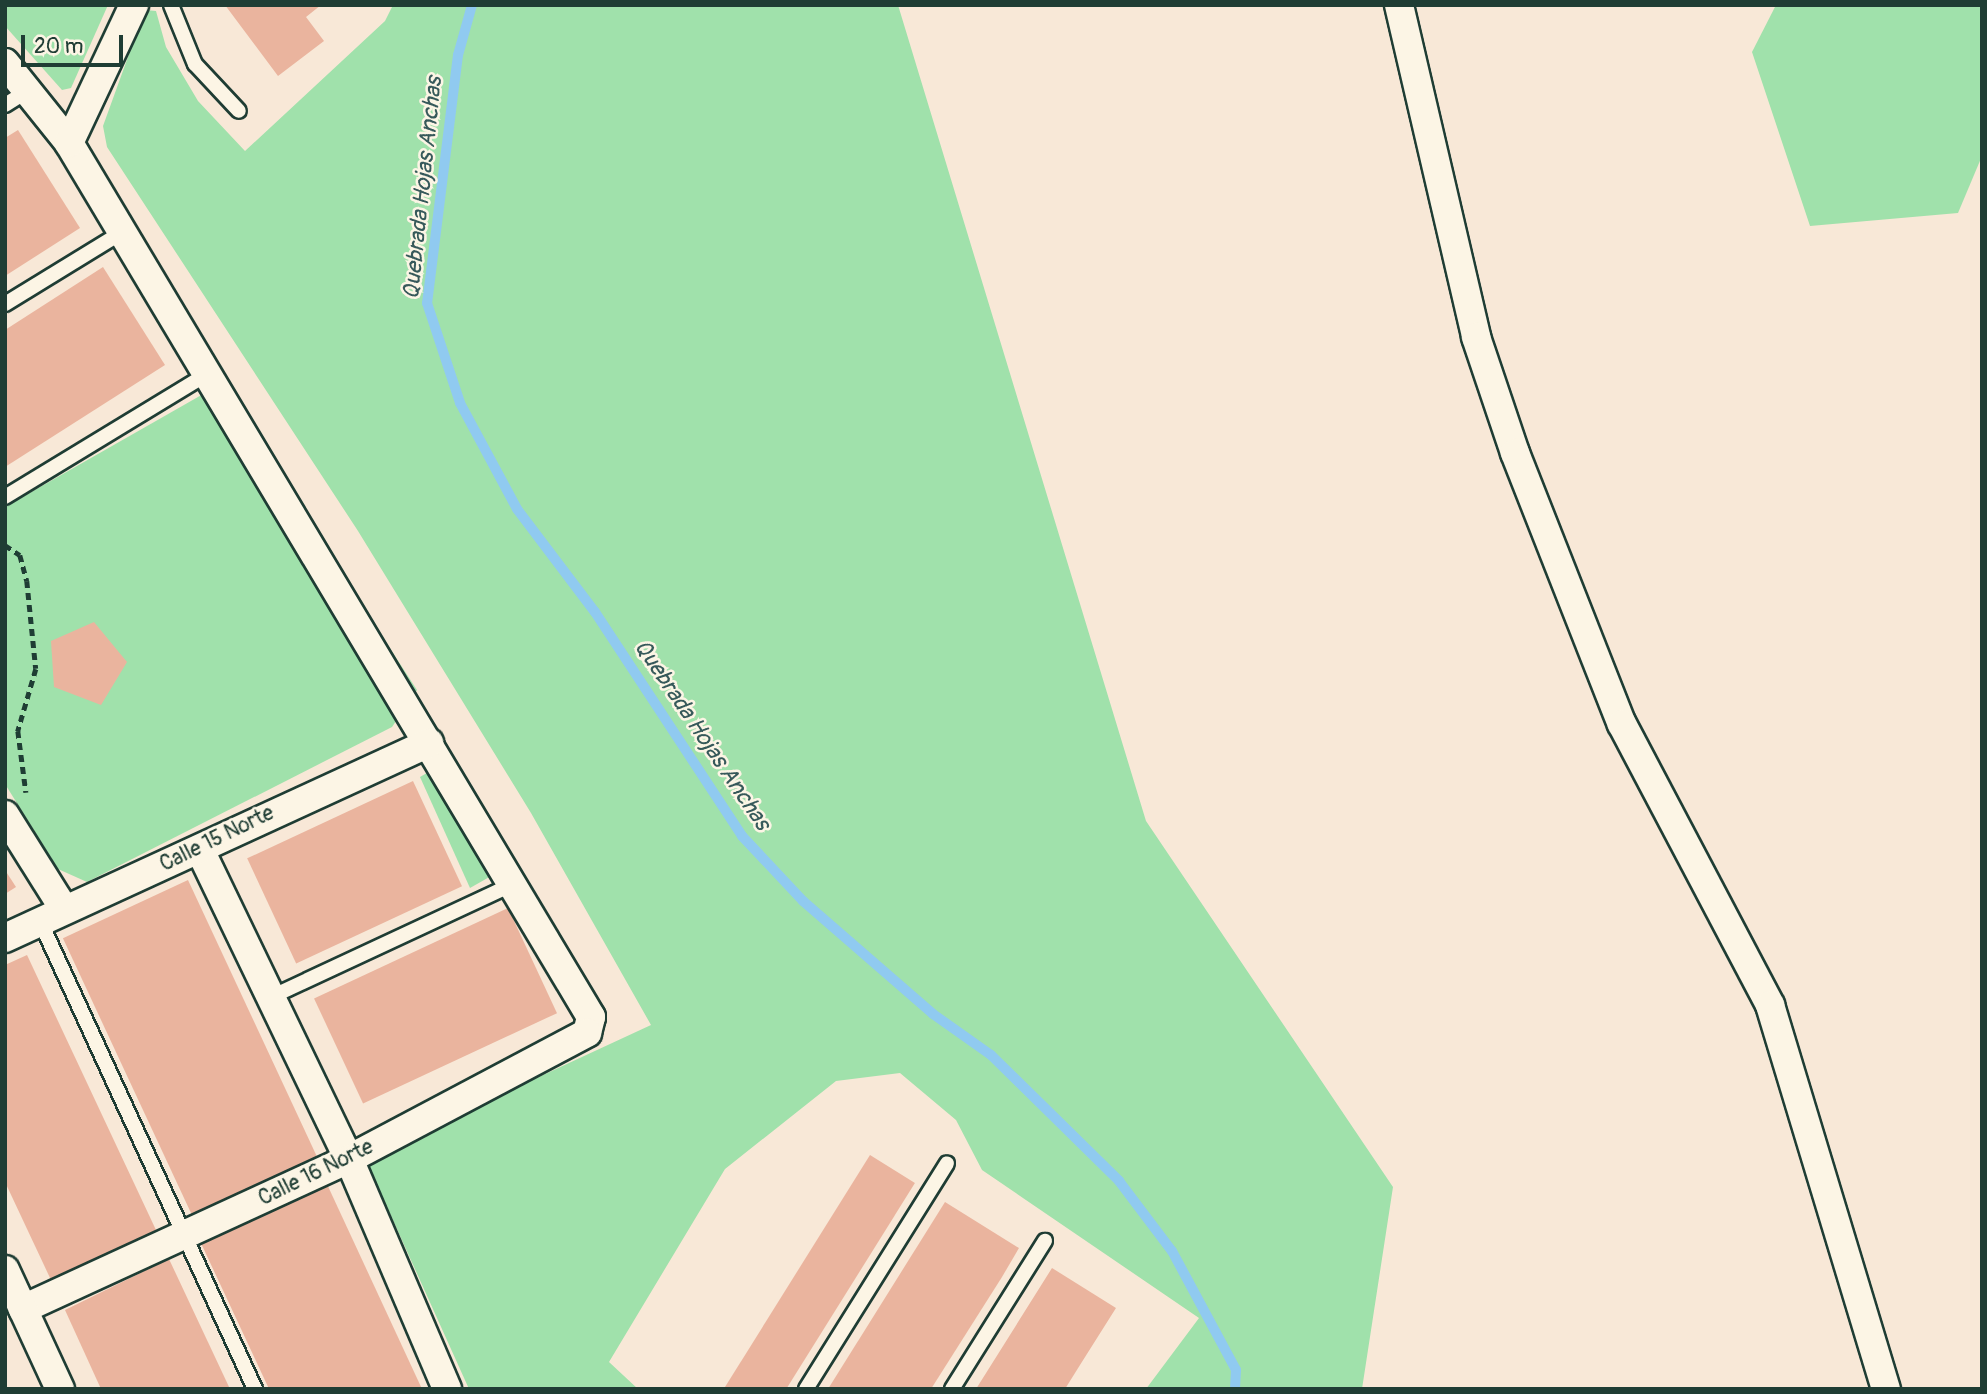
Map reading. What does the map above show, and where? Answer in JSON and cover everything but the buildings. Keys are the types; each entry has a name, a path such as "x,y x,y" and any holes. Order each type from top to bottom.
{"street":[{"path":"69,143 134,5"},
{"path":"1399,5 1476,337 1516,453 1622,724 1770,1005 1886,1389"},
{"path":"5,63 69,143 204,376 513,884"},
{"name":"Calle 15 Norte","path":"5,937 200,850 246,822 429,743"},
{"path":"10,823 52,915"},
{"path":"200,850 349,1158 447,1389"},
{"name":"Calle 16 Norte","path":"23,1309 349,1158 587,1033 591,1017 513,884"},
{"path":"5,1270 60,1389"}],"lane":[{"path":"171,5 195,64 239,111"},
{"path":"5,105 29,90"},
{"path":"5,304 121,233"},
{"path":"5,497 204,376"},
{"path":"271,997 513,884"},
{"path":"52,915 181,1237 255,1389"},
{"path":"807,1389 947,1163"},
{"path":"952,1389 1045,1241"}],"path":[{"path":"5,545 20,555 27,581 36,669 18,731 18,764 28,799 25,819 10,823"}],"green space":[{"path":"5,5 108,5 71,88 62,90 5,26"},
{"path":"393,5 898,5 1146,821 1393,1187 1362,1389 1146,1389 1199,1318 982,1170 956,1120 900,1073 836,1081 725,1169 609,1362 638,1389 469,1389 369,1167 377,1152 651,1025 531,813 358,531 107,147 103,126 145,10 156,11 166,47 198,101 245,151 385,21"},
{"path":"1776,5 1982,5 1982,156 1958,213 1810,226 1752,52"},
{"path":"219,385 417,690 392,727 87,882 58,869 5,784 5,507"},
{"path":"454,757 514,863 470,888 420,777"}],"waterway":[{"name":"Quebrada Hojas Anchas","path":"472,5 458,55 427,303 460,403 517,509 595,612 742,836 803,901 933,1014 991,1055 1119,1181 1172,1251 1236,1370 1235,1389"}]}
